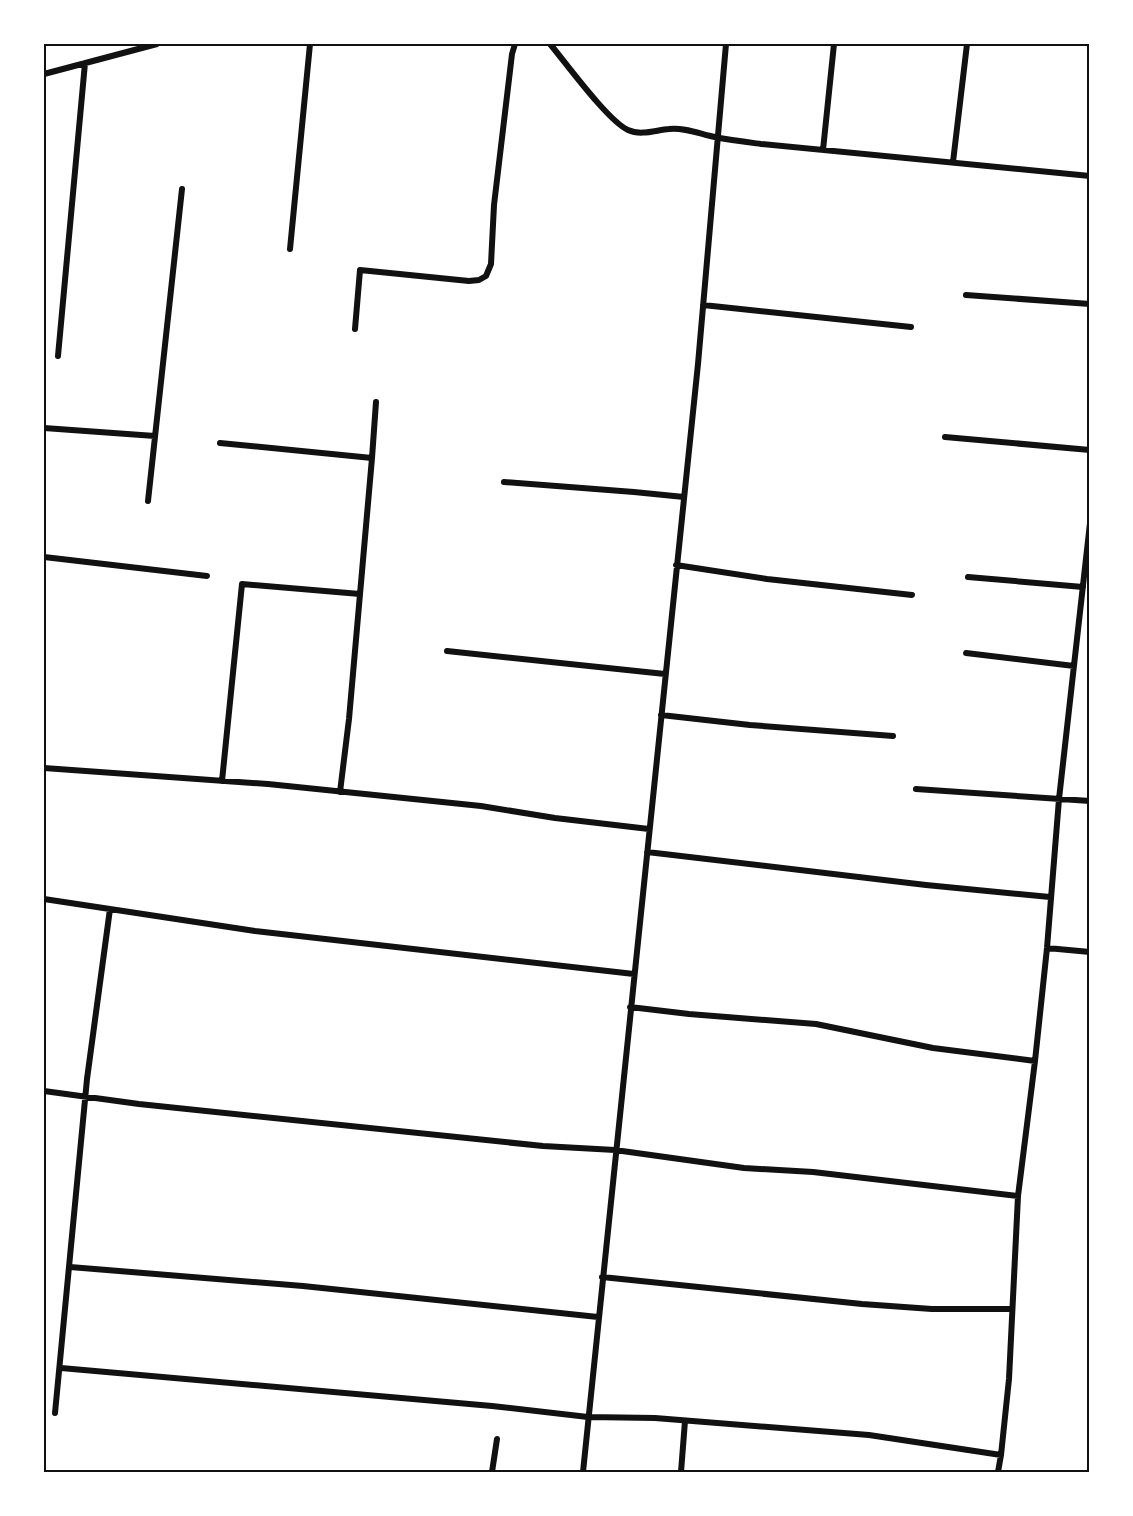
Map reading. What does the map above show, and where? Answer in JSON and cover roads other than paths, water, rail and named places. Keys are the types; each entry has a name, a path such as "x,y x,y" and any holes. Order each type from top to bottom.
{"street":[{"path":"44,74 157,44"},
{"path":"290,249 310,44"},
{"path":"355,329 360,270 469,282 486,276 491,264 494,205 515,44"},
{"path":"550,44 620,125 630,131 642,133 672,128 717,138 1089,176"},
{"path":"583,1473 684,497 726,44"},
{"path":"823,150 834,44"},
{"path":"953,162 967,44"},
{"path":"58,356 85,63"},
{"path":"148,501 182,189"},
{"path":"966,295 1089,304"},
{"path":"703,305 911,327"},
{"path":"340,792 349,719 376,402"},
{"path":"44,428 155,436"},
{"path":"945,437 1089,450"},
{"path":"220,443 372,458"},
{"path":"504,482 684,497"},
{"path":"998,1473 1012,1309 1018,1196 1047,948 1059,799 1089,523"},
{"path":"44,557 207,576"},
{"path":"676,566 767,579 912,595"},
{"path":"968,577 1083,587"},
{"path":"222,781 242,584 360,594"},
{"path":"447,651 665,674"},
{"path":"966,653 1074,666"},
{"path":"661,715 750,725 893,736"},
{"path":"44,768 222,781 481,806 555,818 649,829"},
{"path":"916,789 1089,801"},
{"path":"646,852 926,885 1050,897"},
{"path":"44,899 255,931 634,974"},
{"path":"56,1413 86,1097 110,909"},
{"path":"1047,948 1089,952"},
{"path":"630,1007 816,1024 933,1048 1035,1061"},
{"path":"44,1091 543,1146 615,1150 744,1168 813,1172 1018,1196"},
{"path":"70,1267 303,1286 598,1317"},
{"path":"602,1277 862,1304 932,1309 1012,1309"},
{"path":"61,1368 492,1406 588,1417 655,1418 869,1435 1001,1455"},
{"path":"681,1473 685,1421"},
{"path":"492,1473 497,1439"}]}
